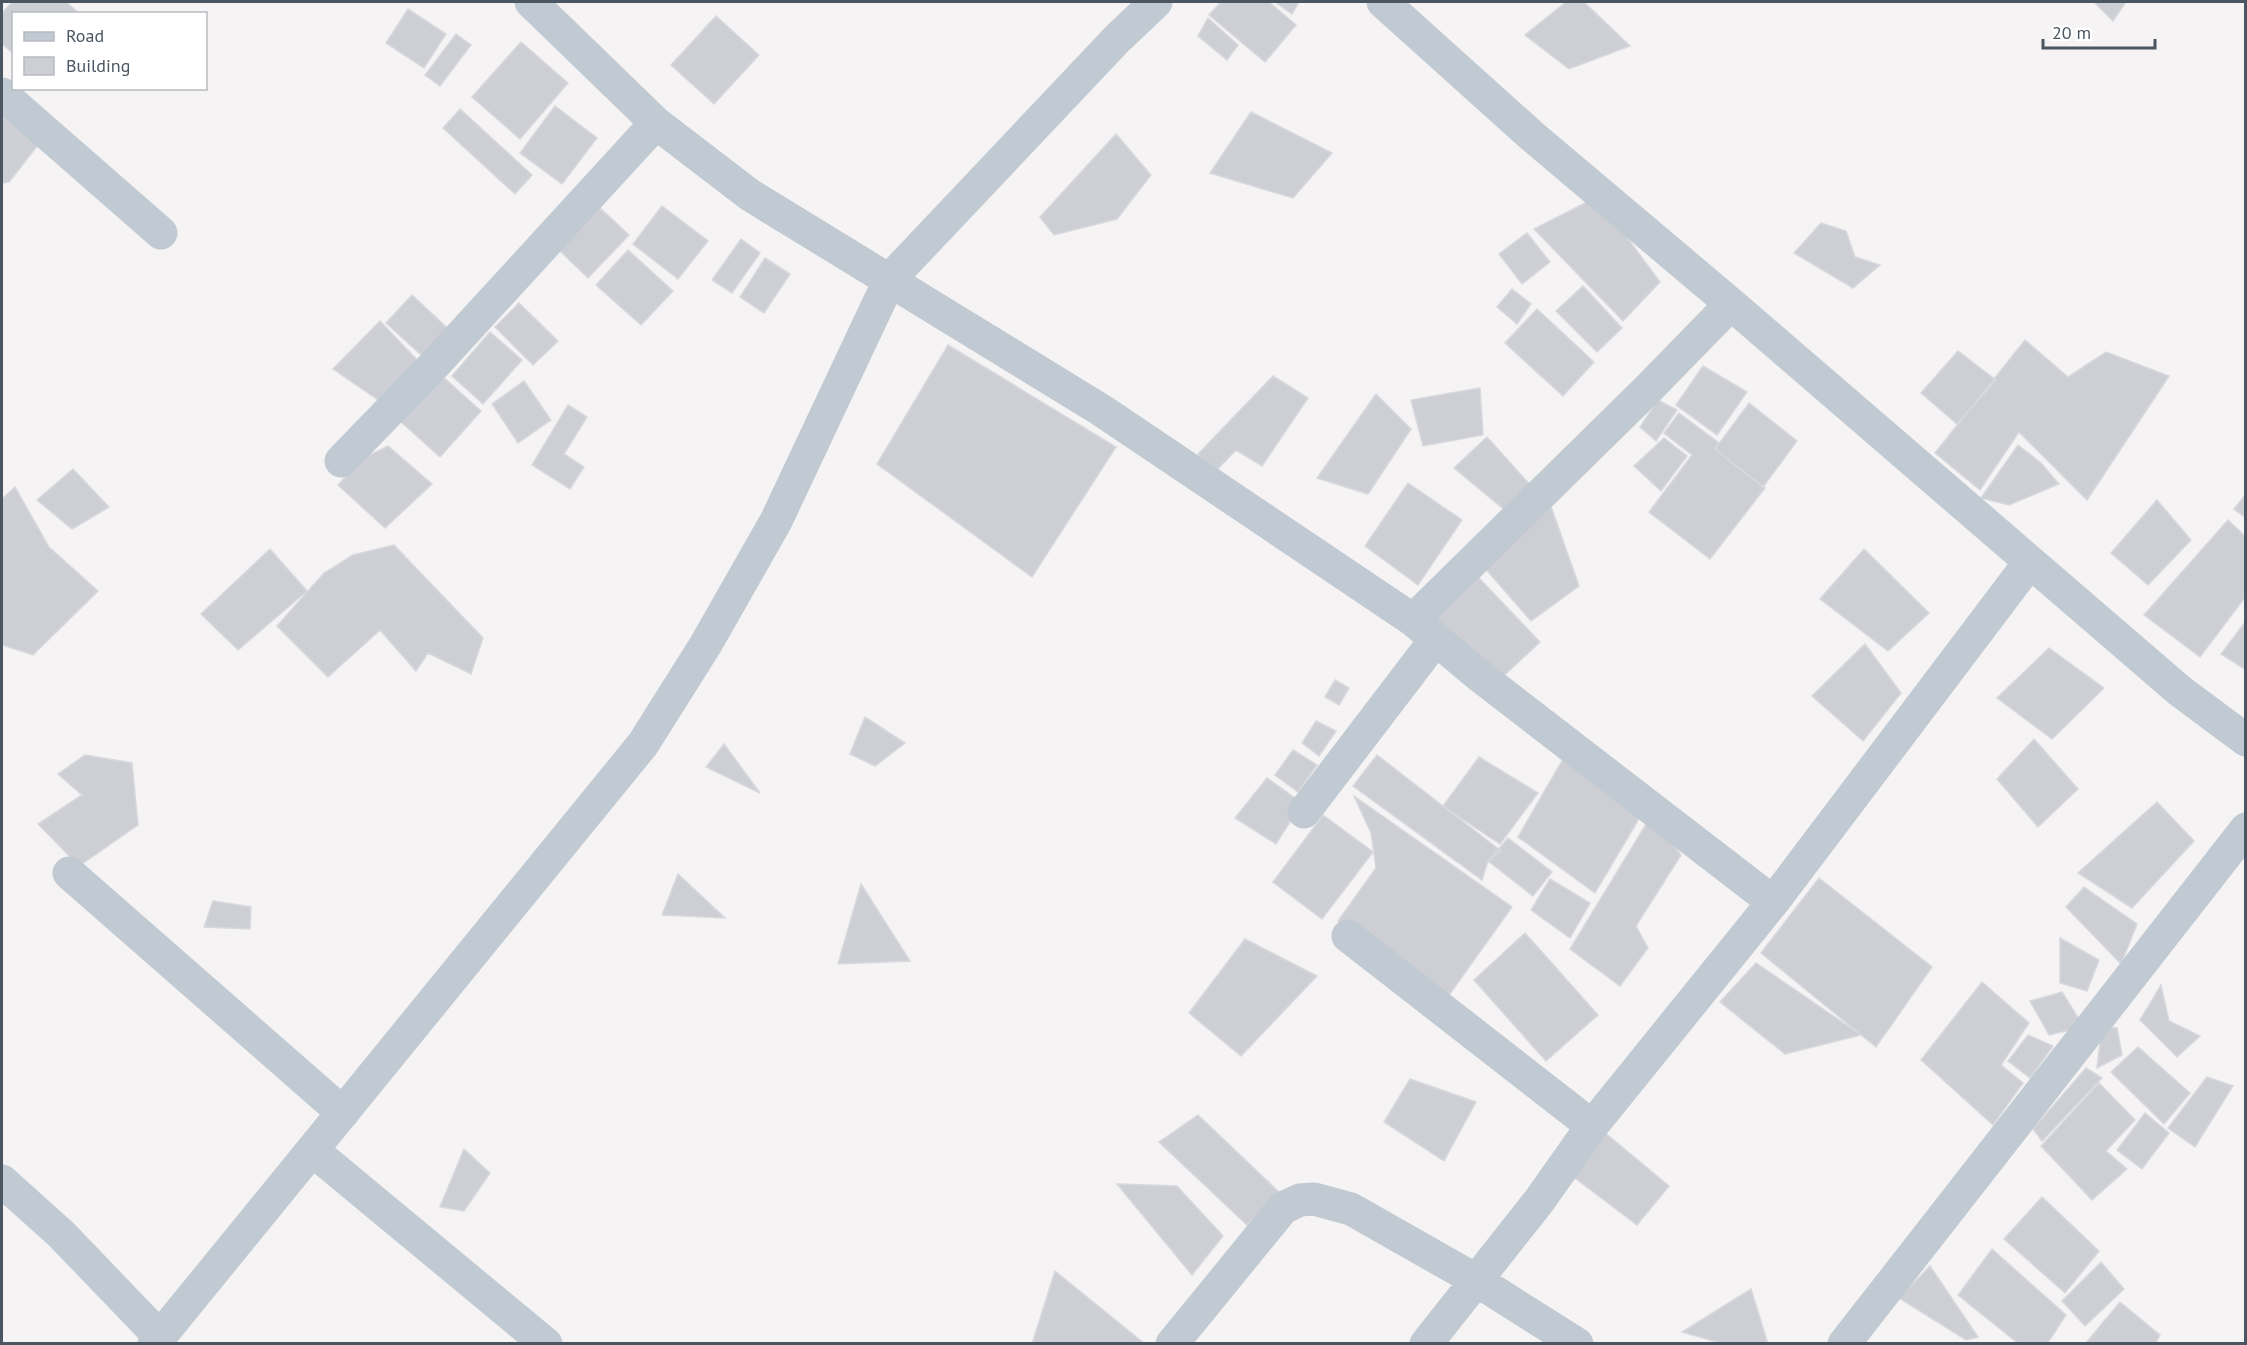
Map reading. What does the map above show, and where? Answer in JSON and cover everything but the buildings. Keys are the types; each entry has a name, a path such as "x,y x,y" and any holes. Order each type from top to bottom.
{"street":[{"path":"531,2 656,123 750,195 1101,410 1424,630 1481,677 1773,902"},
{"path":"2,1181 61,1233 157,1340 643,744 706,644 776,521 890,279 1117,39 1156,2"},
{"path":"1383,2 1532,136 1731,304 2180,691 2246,740"},
{"path":"2,94 161,233"},
{"path":"341,461 434,365 656,123"},
{"path":"1304,812 1424,630 1648,389 1731,304"},
{"path":"1426,1344 1539,1201 1592,1126 1773,902 2030,562"},
{"path":"1844,1344 2246,829"},
{"path":"69,873 343,1113"},
{"path":"1348,936 1592,1126"},
{"path":"312,1150 546,1344"},
{"path":"1172,1344 1282,1208 1300,1200 1314,1199 1351,1209 1476,1280 1577,1344"}]}
